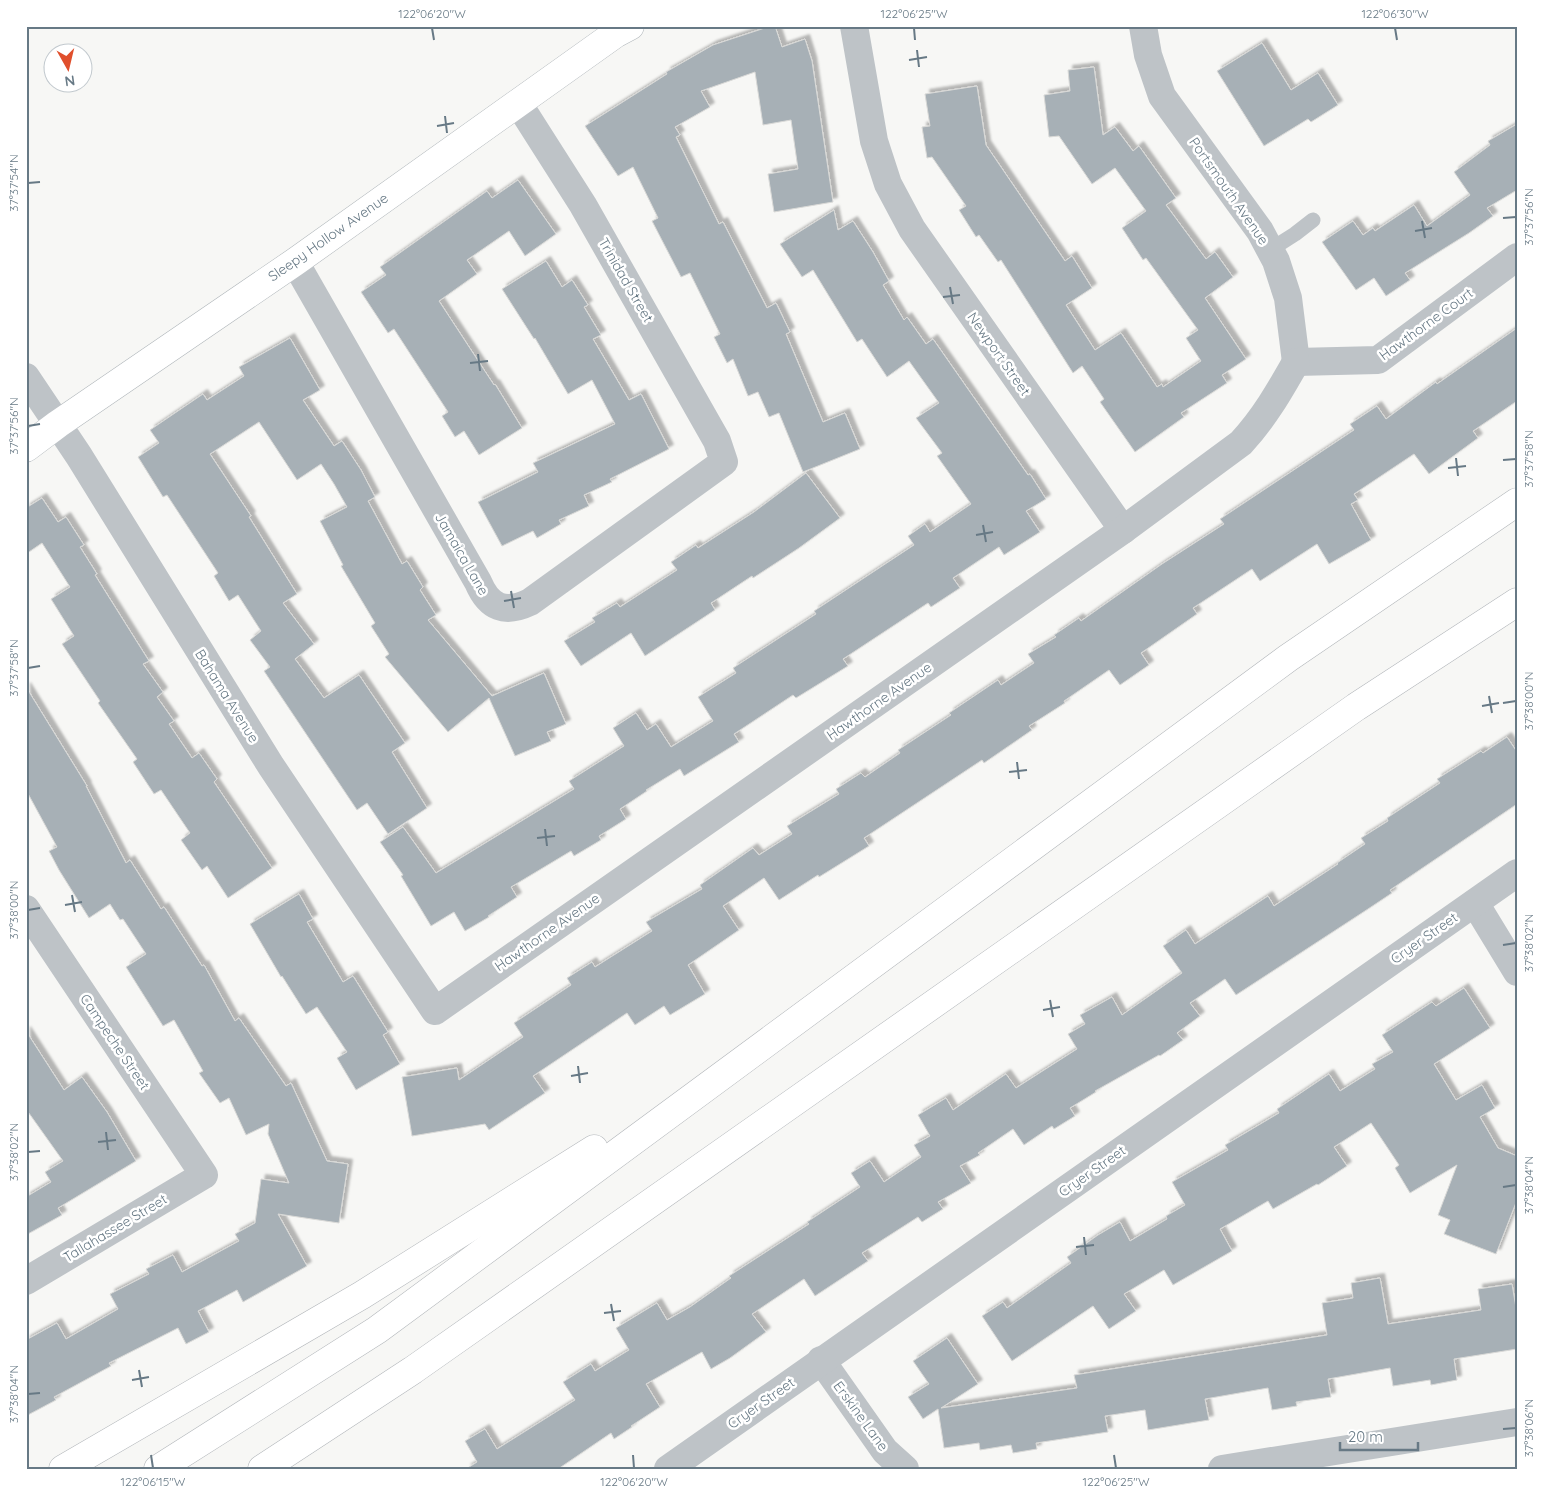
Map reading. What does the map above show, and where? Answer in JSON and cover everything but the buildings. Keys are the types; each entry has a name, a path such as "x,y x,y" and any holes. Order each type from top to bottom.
{"main road":[{"name":"Sleepy Hollow Avenue","path":"26,448 58,424 295,262 615,34 630,26"},
{"path":"158,1469 377,1330 1288,658 1517,502"},
{"path":"262,1469 413,1370 1356,708 1517,602"},
{"path":"63,1469 362,1295 782,1031"},
{"path":"288,1469 413,1370"}],"street":[{"name":"Newport Street","path":"854,26 874,141 888,184 908,222 1123,530"},
{"name":"Portsmouth Avenue","path":"1142,26 1148,55 1162,96 1260,231 1276,261 1288,298 1296,362"},
{"name":"Trinidad Street","path":"518,102 583,205 717,441 724,462"},
{"name":"Hawthorne Court","path":"1296,362 1378,360 1517,257"},
{"name":"Jamaica Lane","path":"295,262 484,595 493,604 505,609 517,608 530,602 724,462"},
{"name":"Hawthorne Avenue","path":"434,1011 1123,530 1240,442 1256,426 1272,404 1296,362"},
{"name":"Bahama Avenue","path":"26,377 58,424 271,766 434,1011"},
{"name":"Cryer Street","path":"668,1469 1517,873"},
{"path":"1475,903 1517,972"},
{"name":"Campeche Street","path":"26,909 204,1175"},
{"name":"Tallahassee Street","path":"26,1281 204,1175"},
{"name":"Erskine Lane","path":"821,1360 885,1451 905,1469"},
{"path":"1222,1469 1517,1422"}],"lane":[{"path":"1270,250 1313,220"}]}
